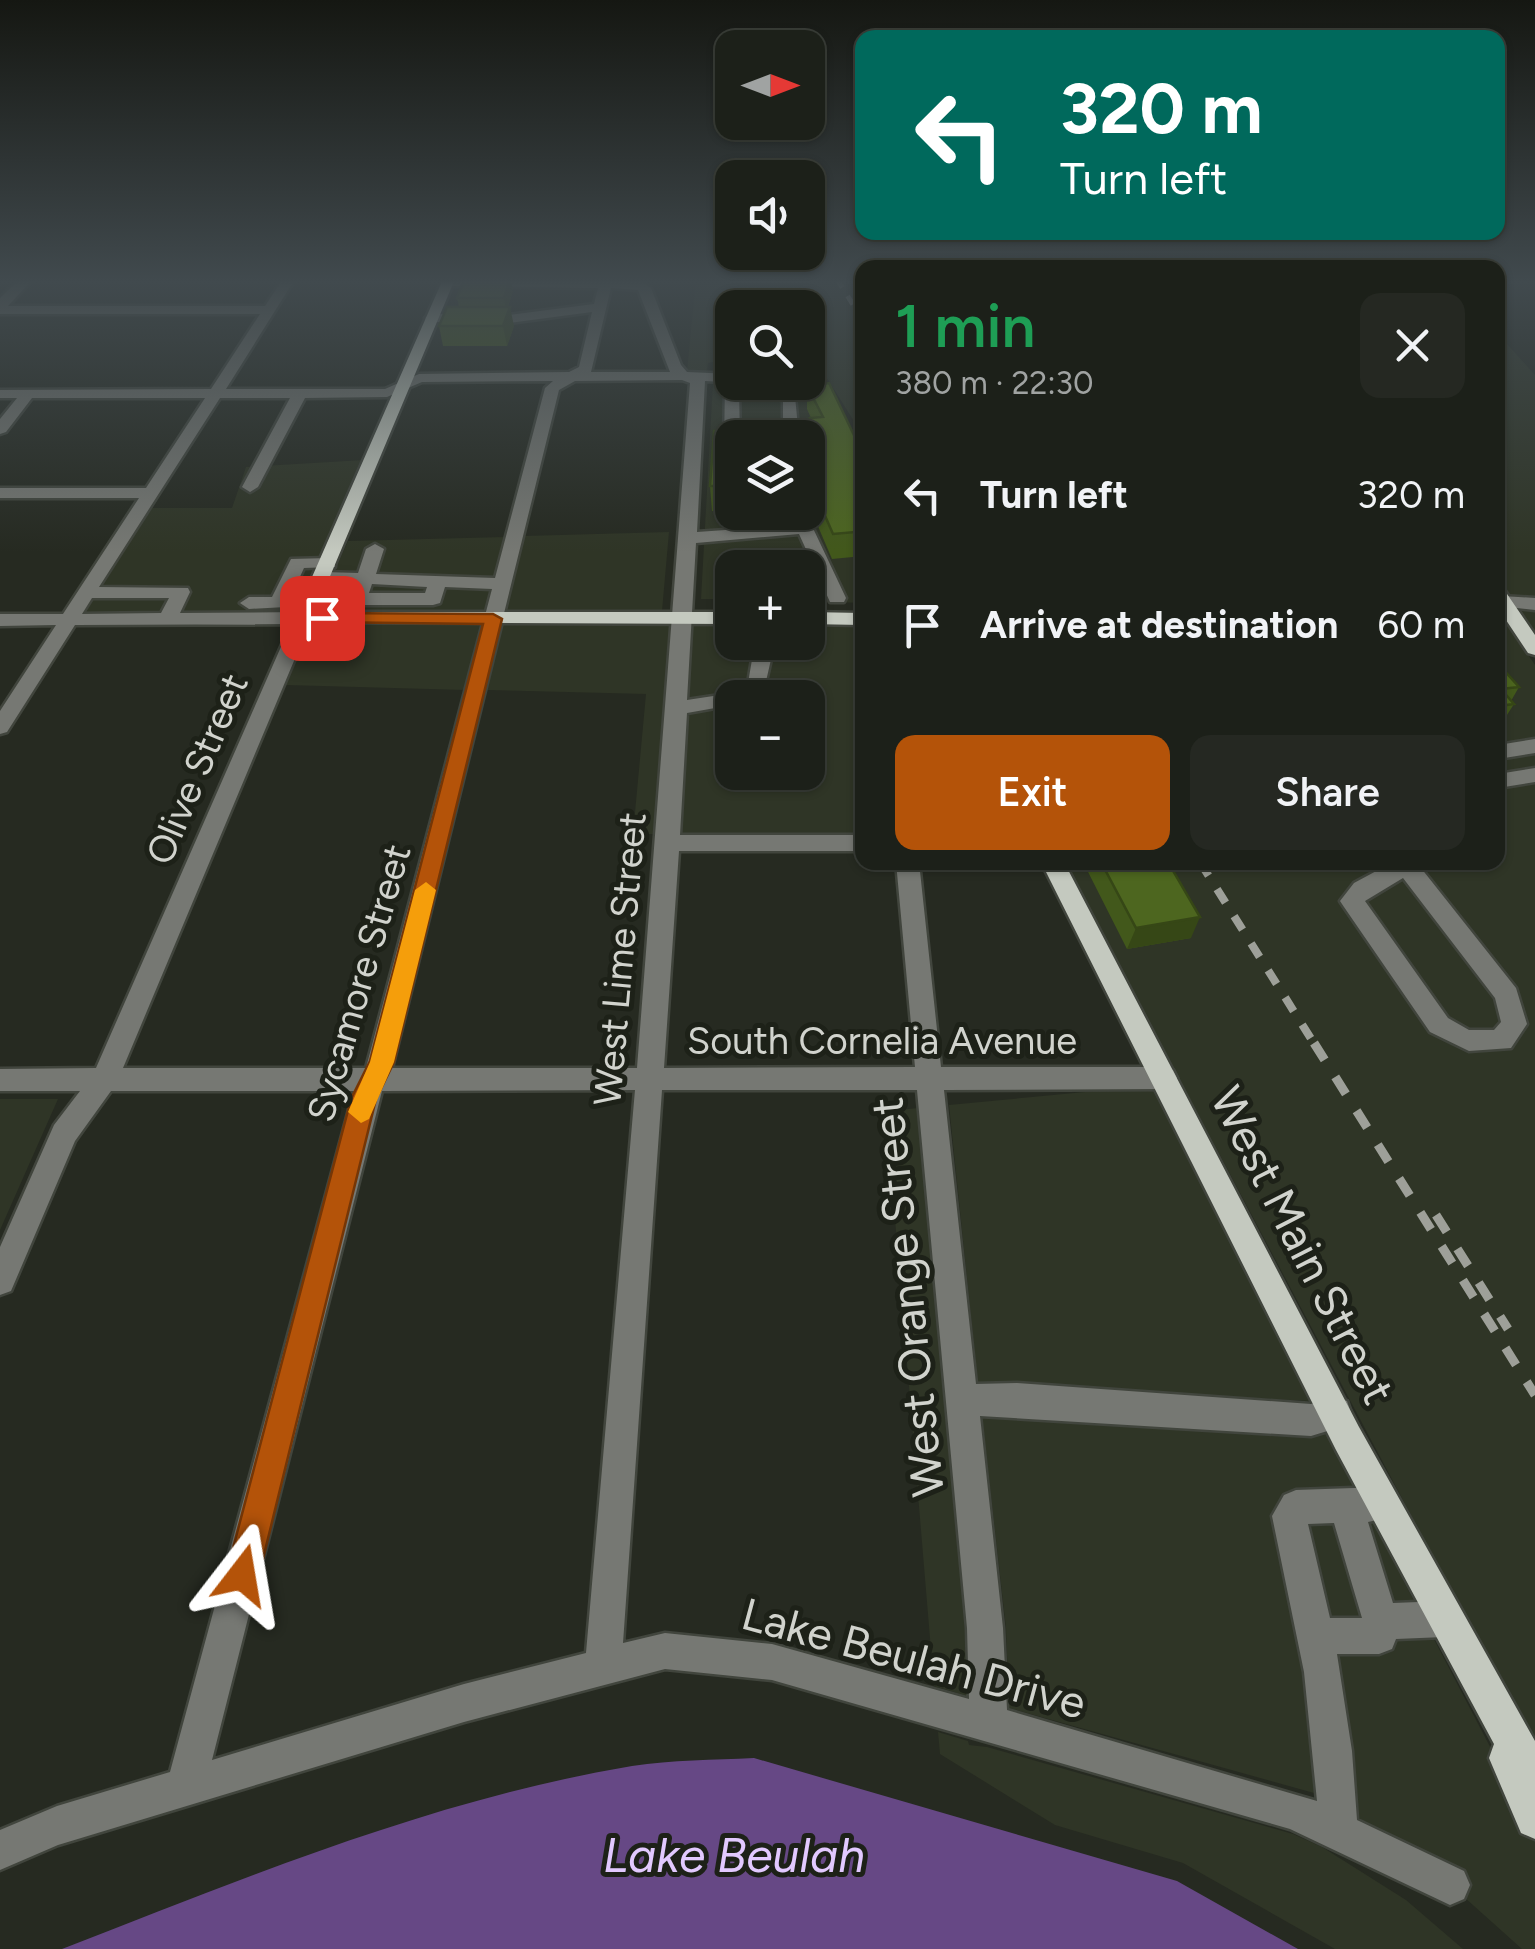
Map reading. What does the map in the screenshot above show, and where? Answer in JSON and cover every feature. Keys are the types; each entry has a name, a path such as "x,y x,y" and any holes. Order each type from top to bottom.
{"main road":[{"name":"Olive Street","path":"303,618 410,370"},
{"path":"303,618 387,595 433,599 493,619 715,618"},
{"path":"1505,610 1535,650"},
{"path":"825,618 855,619"},
{"name":"West Main Street","path":"1056,870 1335,1414 1472,1671 1535,1778"},
{"name":"West Main Street","path":"1472,1671 1535,1819"}],"street":[{"path":"0,728 228,370"},
{"name":"Sycamore Street","path":"185,1790 364,1099 382,1062 552,388 583,370"},
{"name":"West Lime Street","path":"603,1664 700,387 697,379 678,370"},
{"path":"0,394 387,393 420,378 715,377"},
{"path":"0,429 28,394"},
{"path":"250,487 299,394"},
{"path":"0,493 152,493"},
{"path":"688,538 739,530"},
{"path":"806,530 836,598"},
{"path":"375,550 358,599 387,595 433,599 502,584"},
{"path":"225,619 233,604 279,603 297,563 364,578"},
{"path":"88,593 182,592 167,620"},
{"path":"112,620 129,593"},
{"path":"1505,606 1535,604"},
{"path":"0,620 303,618"},
{"name":"Olive Street","path":"0,1281 64,1134 105,1079 303,618"},
{"path":"678,708 715,702"},
{"path":"1505,751 1535,746"},
{"path":"1505,780 1535,775"},
{"path":"668,843 855,843"},
{"name":"West Orange Street","path":"908,870 986,1628 989,1724"},
{"path":"1403,870 1362,889 1352,901 1439,1026 1456,1038 1479,1044 1502,1040 1514,1024 1508,995 1415,870"},
{"name":"South Cornelia Avenue","path":"0,1080 1164,1078"},
{"path":"962,1400 1017,1398 1311,1420 1335,1414"},
{"path":"1338,1832 1336,1749 1318,1636 1290,1516 1296,1508 1384,1504"},
{"path":"1318,1636 1379,1636 1382,1622 1347,1508"},
{"path":"1382,1622 1444,1619"},
{"name":"Lake Beulah Drive","path":"0,1850 58,1826 603,1664 665,1651 772,1662 1296,1811 1450,1885"}],"shaded area":[{"path":"687,370 707,370 706,380 687,371"},
{"path":"714,370 715,400 825,400 825,384 855,434 855,603 825,602 825,550 715,550 715,599 701,599"},
{"path":"825,370 855,370 855,423"},
{"path":"1505,370 1530,370 1535,375 1535,634 1505,590"},
{"path":"364,460 295,613 84,614 152,508 232,508 246,467"},
{"path":"669,532 662,611 672,612 505,613 524,536"},
{"path":"505,537 485,613 316,613 348,541"},
{"path":"1505,620 1535,665 1535,1749 1069,870 1505,870"},
{"path":"672,623 656,834 633,834 646,694 487,690 503,624"},
{"path":"693,623 715,623 715,660 825,660 825,623 855,624 855,835 681,834"},
{"path":"311,624 482,624 465,690 286,685"},
{"path":"1155,1089 1311,1401 978,1384 949,1105"},
{"path":"0,1099 58,1099 0,1230"},
{"path":"919,1108 965,1627 967,1696 934,1686 886,1111"},
{"path":"982,1416 1327,1434 1535,1833 1535,1949 1522,1949 1425,1862 1314,1793 1009,1708 1006,1628"},
{"path":"938,1732 968,1741 969,1745 1293,1834 1322,1847 1406,1900 1463,1949 1335,1949 1183,1863 1055,1825 940,1754"}],"water":[{"name":"Lake Beulah","path":"754,1758 1177,1881 1298,1949 62,1949 342,1843 486,1798 632,1766"}],"building":[{"path":"829,383 855,437 855,532 833,534 825,516 825,420 810,418 823,417 814,400 825,400 825,384"},
{"path":"714,431 715,486 710,486"},
{"path":"1505,671 1519,687 1505,689"},
{"path":"1105,870 1173,870 1200,917 1136,928"}],"railway":[{"path":"1205,870 1315,1045"},
{"path":"1314,1043 1535,1395"},
{"path":"1436,1215 1508,1329"}],"slow traffic":[{"path":"361,1112 382,1062 426,890"}],"route":[{"path":"242,1575 364,1099 382,1062 493,619 322,618"}]}
